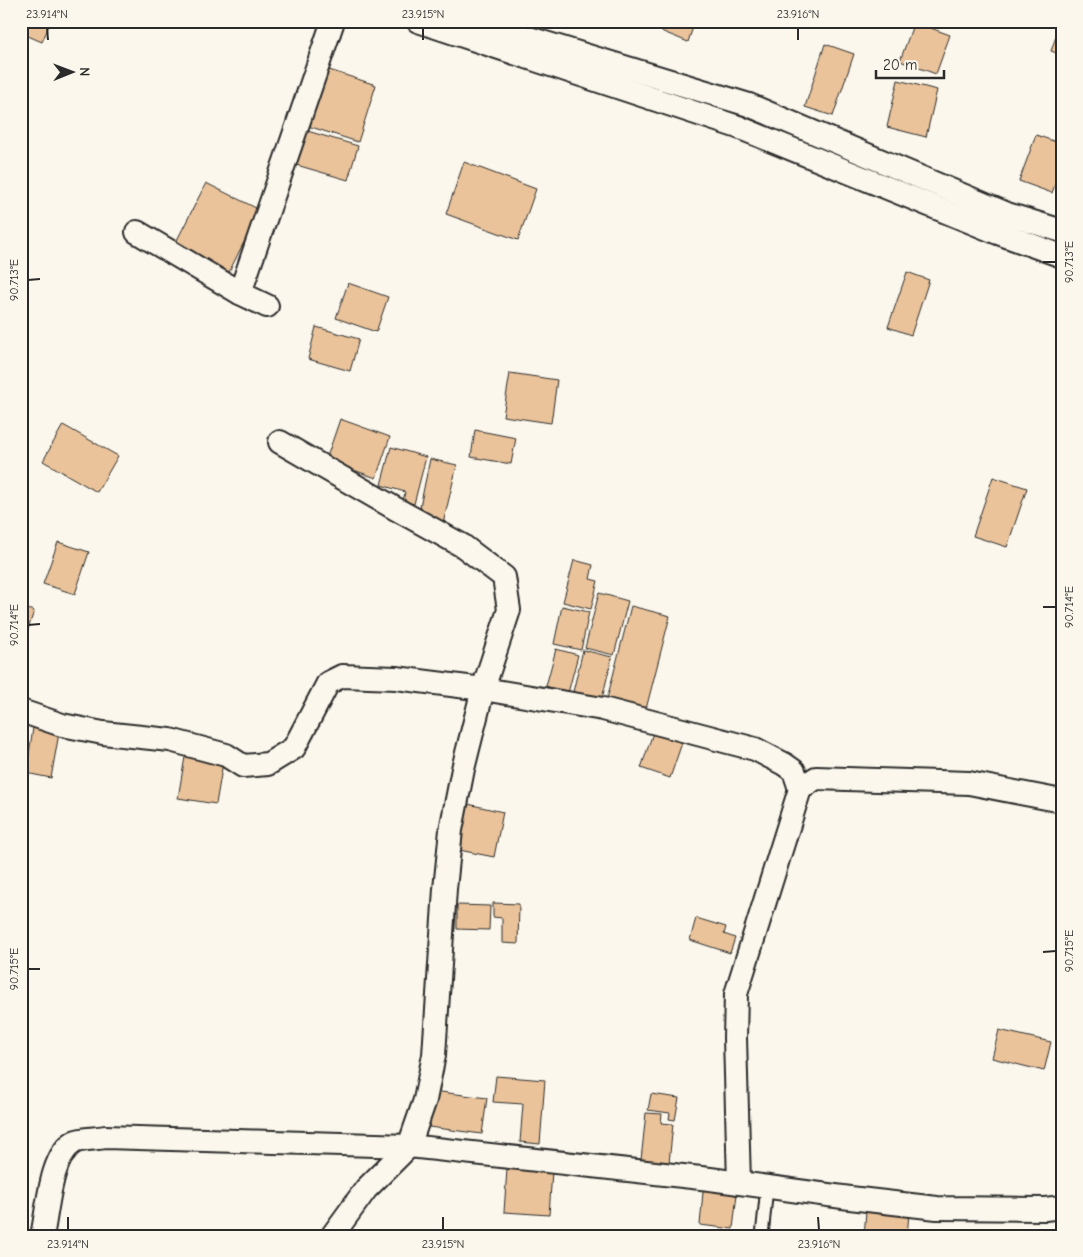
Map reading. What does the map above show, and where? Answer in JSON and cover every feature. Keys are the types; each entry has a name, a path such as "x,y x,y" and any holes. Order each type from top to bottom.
{"street":[{"path":"240,292 333,21"},
{"path":"418,21 738,127 998,234 1062,256"},
{"path":"473,21 749,105 1007,214 1060,224"},
{"path":"137,232 267,306"},
{"path":"280,442 463,546 504,577 509,610 483,689 463,769 451,830 445,889 434,1055 426,1100 409,1146 366,1189 332,1236"},
{"path":"21,711 62,725 170,740 226,755 243,766 268,764 294,748 328,683 342,676 396,678 483,689 603,709 755,749 784,764 794,772 800,789 736,994 735,1038 739,1183"},
{"path":"800,789 816,778 969,783 1062,801"},
{"path":"42,1236 55,1168 61,1155 75,1142 105,1137 409,1146 739,1183 938,1208 1045,1209 1062,1207"}],"lane":[{"path":"762,1236 767,1187"}],"building":[{"path":"21,21 51,21 42,42 21,33"},
{"path":"296,21 318,21 317,26"},
{"path":"659,21 695,21 688,42 656,29"},
{"path":"914,22 950,35 936,74 900,61"},
{"path":"1062,23 1062,55 1051,51"},
{"path":"825,44 854,54 833,116 805,107"},
{"path":"323,68 376,85 358,142 305,125"},
{"path":"898,80 937,90 926,137 887,127"},
{"path":"304,130 358,146 348,180 293,164"},
{"path":"1036,135 1062,144 1062,165 1052,193 1019,181"},
{"path":"464,162 536,189 518,240 446,214"},
{"path":"206,183 260,210 229,272 175,244"},
{"path":"907,272 929,280 911,335 888,327"},
{"path":"348,283 388,297 376,332 336,318"},
{"path":"316,327 359,339 350,371 308,359"},
{"path":"510,373 557,380 551,423 503,416"},
{"path":"340,419 390,437 376,478 326,460"},
{"path":"63,425 118,456 97,492 43,461"},
{"path":"475,430 516,438 511,464 471,457"},
{"path":"391,447 426,457 414,504 403,501 405,492 381,485"},
{"path":"430,459 457,465 442,528 420,507"},
{"path":"993,477 1027,488 1007,547 973,536"},
{"path":"58,542 89,552 75,594 43,584"},
{"path":"574,560 593,565 590,579 598,581 591,609 563,602"},
{"path":"599,593 628,601 614,655 585,648"},
{"path":"562,606 589,612 581,650 554,644"},
{"path":"631,606 670,616 646,709 607,699"},
{"path":"21,607 34,611 22,648 21,648"},
{"path":"556,649 578,655 568,693 546,686"},
{"path":"583,650 612,657 601,703 572,696"},
{"path":"655,727 684,737 670,778 641,768"},
{"path":"33,728 59,733 51,778 26,773"},
{"path":"186,751 224,757 216,804 178,798"},
{"path":"468,804 503,812 494,857 459,850"},
{"path":"493,903 519,904 518,944 502,943 502,918 493,917"},
{"path":"457,905 490,906 489,930 457,929"},
{"path":"696,918 726,927 724,934 735,938 730,953 690,940"},
{"path":"999,1030 1051,1042 1044,1071 992,1058"},
{"path":"496,1076 545,1080 540,1144 520,1142 523,1104 493,1102"},
{"path":"433,1091 487,1098 482,1134 429,1127"},
{"path":"651,1094 679,1098 675,1120 669,1119 670,1113 648,1110"},
{"path":"646,1113 662,1114 661,1123 673,1124 669,1163 641,1160"},
{"path":"507,1169 552,1171 549,1215 504,1212"},
{"path":"704,1181 738,1185 733,1229 700,1225"},
{"path":"866,1211 909,1214 907,1236 864,1236"}]}
